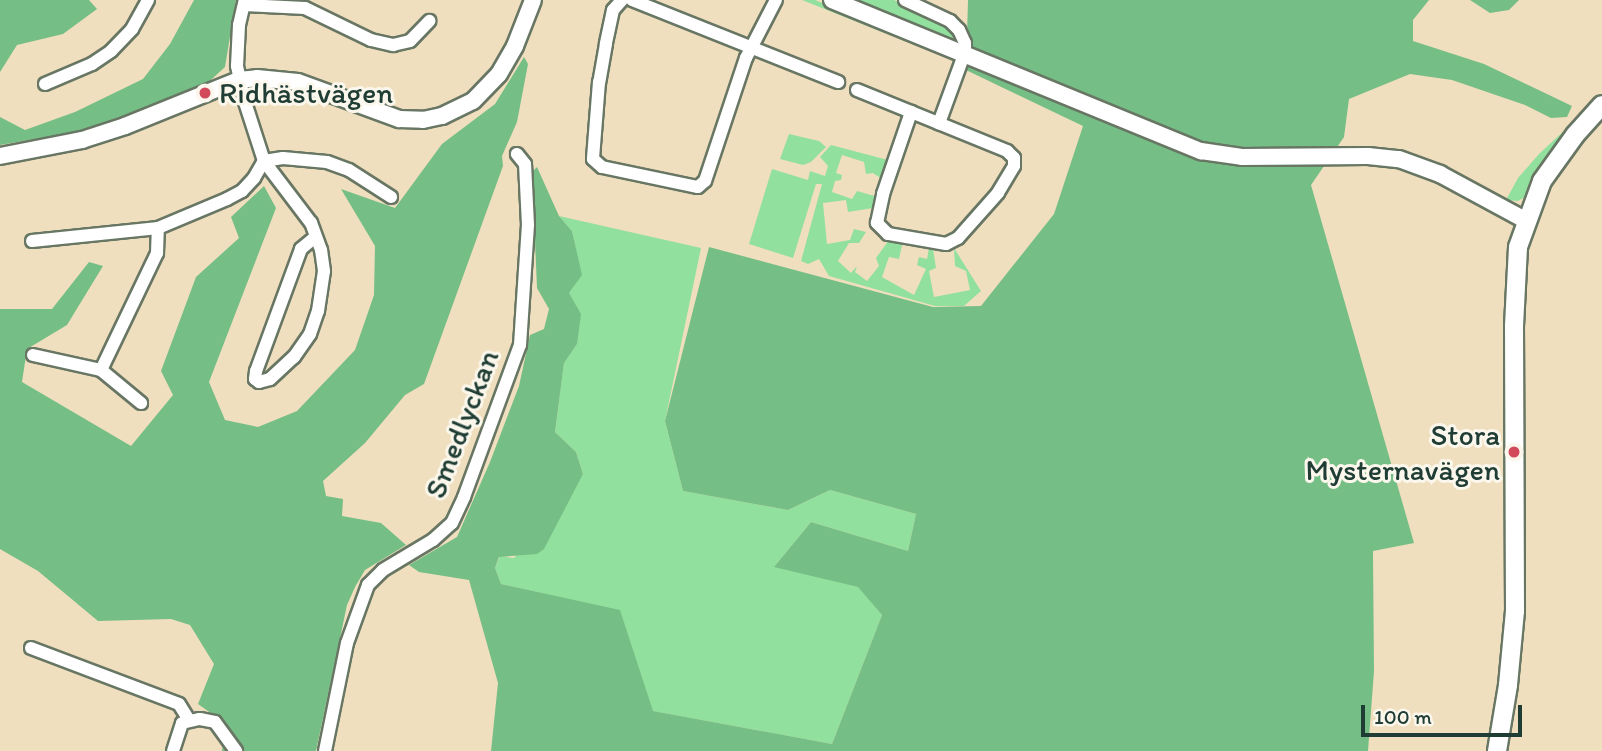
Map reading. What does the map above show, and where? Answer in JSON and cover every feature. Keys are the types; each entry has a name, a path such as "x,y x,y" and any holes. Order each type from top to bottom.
{"main road":[{"path":"1497,751 1508,685 1515,611 1514,315 1518,247 1525,220 1549,170 1602,105"}],"street":[{"path":"44,84 92,64 111,51 132,29 148,0"},
{"path":"0,156 82,140 125,127 239,80 277,78 399,119 432,119 465,106 494,80 515,46 533,0"},
{"path":"622,0 614,10 599,82 592,151 598,166 691,187 702,185 752,47 776,0"},
{"path":"632,0 838,82"},
{"path":"832,0 965,52 1201,151 1242,157 1356,156 1399,159 1440,174 1525,220"},
{"path":"905,0 956,26 962,36 965,52 939,123"},
{"path":"314,238 301,249 296,260 256,371 255,379 259,382 270,379 294,357 310,334 318,311 324,271 321,250 314,238 311,222 264,161 239,80 237,54 244,2 305,8 371,40 393,45 411,41 429,21"},
{"path":"857,90 1007,151 1014,160 998,193 958,238 944,245 888,234 877,223 883,194 911,112"},
{"name":"Smedlyckan","path":"326,751 347,643 368,585 383,570 433,540 452,523 520,345 528,225 525,164 517,154"},
{"path":"32,241 158,228 242,191 264,161 283,158 327,162 349,170 391,197"},
{"path":"101,370 157,254 158,228"},
{"path":"33,355 101,370 141,404"},
{"path":"31,649 179,704 188,720"},
{"path":"173,751 177,733 188,720"},
{"path":"188,720 215,722 236,751"}],"green space":[{"path":"0,0 89,0 97,9 63,34 17,45 0,72"},
{"path":"194,0 236,0 225,67 201,89 99,128 0,145 0,117 25,130 75,112 143,79 170,44"},
{"path":"538,0 541,0 527,38 502,84 480,107 447,125 421,129 394,127 307,95 277,88 266,88 248,95 248,90 253,85 283,85 446,122 468,112"},
{"path":"802,0 815,0 943,52 937,54"},
{"path":"844,0 894,0 953,28 957,37 951,41"},
{"path":"968,0 1429,0 1413,20 1413,41 1484,64 1572,106 1567,117 1551,118 1525,105 1452,80 1410,74 1349,99 1344,137 1311,185 1414,543 1373,551 1374,671 1368,751 491,751 498,683 469,580 419,572 409,565 457,537 519,386 530,335 544,329 549,309 537,288 532,172 537,167 559,216 572,231 582,275 569,293 581,314 577,344 564,363 555,432 576,452 583,474 544,549 537,554 499,557 495,568 501,584 620,610 653,711 832,744 882,615 858,587 774,567 811,522 908,551 916,514 830,490 788,510 683,491 665,421 709,247 933,307 981,306 1054,214 1083,126 966,70"},
{"path":"1470,0 1519,0 1509,10 1490,13"},
{"path":"524,57 528,64 517,122 502,156 503,166 424,384 405,395 365,443 323,481 326,496 343,499 342,516 381,523 406,545 365,570 347,605 316,751 222,751 226,724 198,704 214,664 190,625 171,619 98,621 38,571 0,549 0,309 52,309 89,262 103,266 67,325 27,349 22,382 131,446 173,395 161,371 196,277 239,238 231,217 264,186 276,208 209,382 225,420 258,427 297,411 355,350 374,295 375,246 341,189 395,208 442,144 495,104"},
{"path":"189,103 191,109 107,142 0,166 0,161"},
{"path":"1575,125 1527,196 1518,201 1506,200 1518,178 1539,154 1567,128"},
{"path":"789,134 819,141 826,147 811,162 803,165 780,159"},
{"path":"831,145 888,160 882,179 873,173 866,174 864,162 842,155 836,173 842,175 841,180 835,181 832,192 852,199 857,191 878,197 873,208 848,212 846,200 823,203 827,244 850,240 854,229 866,232 859,243 849,243 838,261 851,273 857,266 855,272 867,281 879,266 876,258 889,240 903,241 899,259 889,257 882,277 914,295 926,269 917,265 919,257 927,259 929,248 933,249 936,268 929,271 934,297 970,290 966,271 955,266 954,248 981,291 964,306 935,306 829,276 819,259 808,264 801,261 822,184 816,184 793,258 749,244 772,169 808,180 810,171 825,176 828,166 820,157"},
{"path":"559,216 701,248 665,421 683,491 788,510 830,490 916,514 908,551 811,522 775,566 859,587 882,615 832,744 652,711 620,611 501,584 495,568 500,556 514,558 572,492 583,474 576,452 555,432 564,362 577,344 569,293 581,275 572,231"}],"place":[{"name":"Ridhästvägen","path":"205,93"},
{"name":"Stora Mysternavägen","path":"1514,452"}]}
